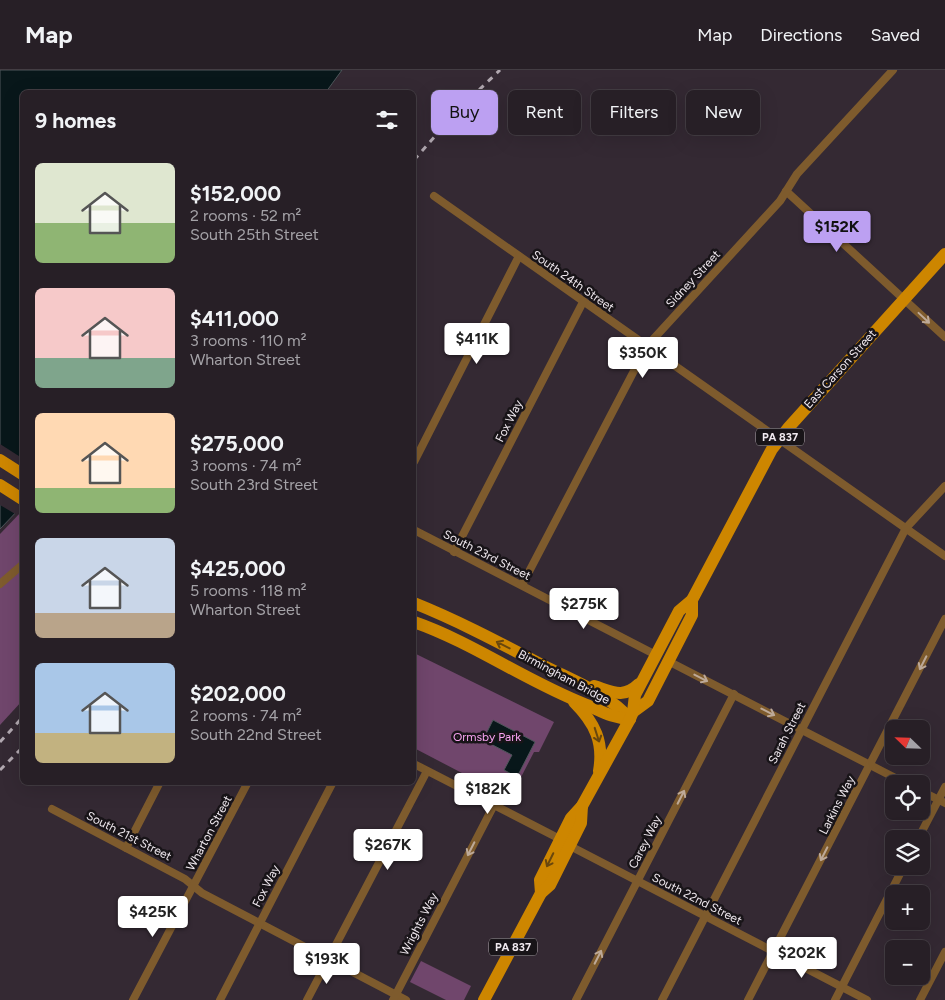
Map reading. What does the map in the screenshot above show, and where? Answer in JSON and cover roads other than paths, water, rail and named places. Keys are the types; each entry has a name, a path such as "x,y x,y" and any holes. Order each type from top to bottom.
{"main road":[{"name":"East Carson Street","path":"632,716 635,695 643,681 662,658 692,615 692,600 779,439 945,254"},
{"path":"0,460 20,473"},
{"path":"0,485 20,498"},
{"name":"Birmingham Bridge","path":"416,604 463,624 578,683 632,716"},
{"name":"Birmingham Bridge","path":"416,623 458,641 570,699 614,718 632,716"},
{"name":"East Carson Street","path":"484,1000 541,893 540,880 565,842 571,818 582,806 632,716 648,701 662,658"},
{"path":"578,683 596,686 619,695 632,691 643,681"},
{"path":"570,699 584,712 596,730 601,757 597,779"}],"street":[{"name":"Sidney Street","path":"522,586 647,346 780,201 797,174 893,70"},
{"path":"786,191 945,337"},
{"name":"South 24th Street","path":"434,196 945,556"},
{"path":"416,458 520,256"},
{"name":"Fox Way","path":"454,552 583,302"},
{"name":"Sarah Street","path":"662,1000 906,528 945,486"},
{"name":"South 23rd Street","path":"416,531 889,775"},
{"path":"0,584 20,568"},
{"name":"Larkins Way","path":"748,1000 945,620"},
{"name":"Carey Way","path":"576,1000 734,694"},
{"name":"South 22nd Street","path":"416,765 867,1000"},
{"path":"307,1000 427,771"},
{"path":"126,848 158,785"},
{"name":"Wharton Street","path":"133,1000 246,785"},
{"name":"Fox Way","path":"220,1000 331,785"},
{"path":"924,830 942,801 945,787"},
{"path":"930,795 942,801"},
{"name":"Wrights Way","path":"394,997 494,805"},
{"name":"South 21st Street","path":"52,809 185,879 202,893 328,959 394,997 406,1000"},
{"path":"835,1000 899,875"},
{"path":"920,1000 945,952"}],"railway":[{"path":"416,158 461,107 500,70"},
{"path":"0,742 20,720"},
{"path":"0,770 20,750"}],"park label":[{"name":"Ormsby Park","path":"487,737"}]}
